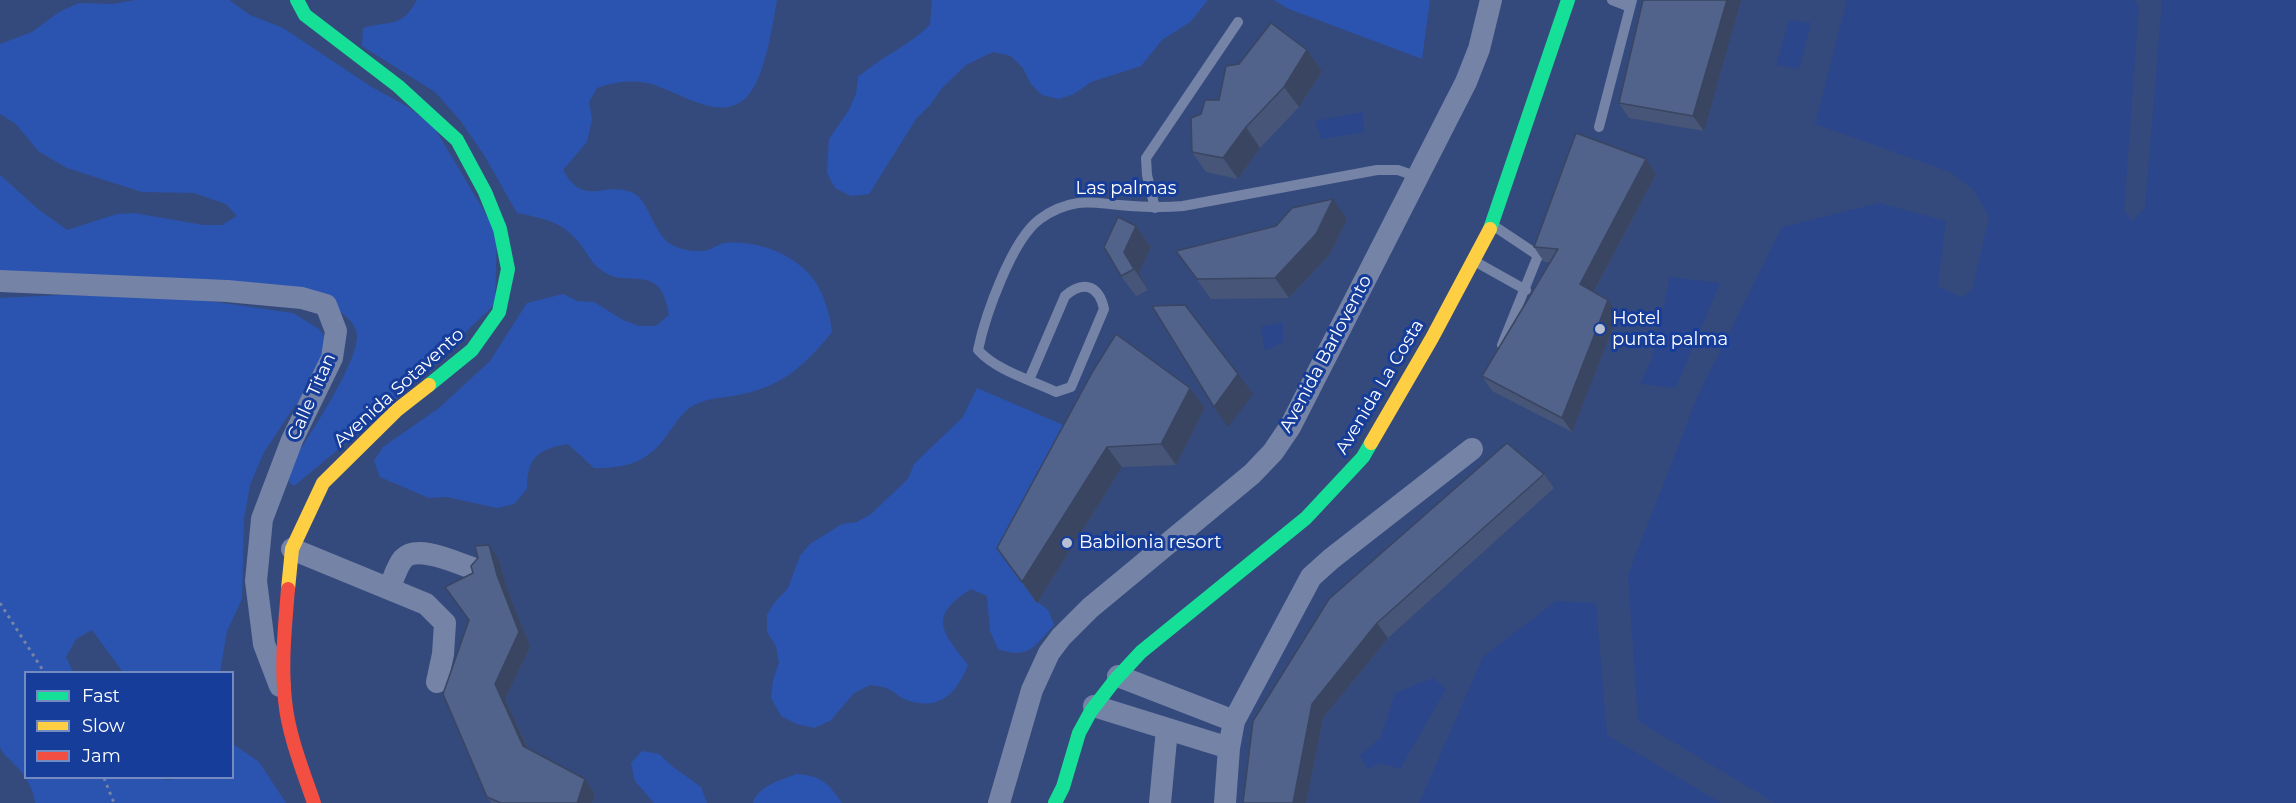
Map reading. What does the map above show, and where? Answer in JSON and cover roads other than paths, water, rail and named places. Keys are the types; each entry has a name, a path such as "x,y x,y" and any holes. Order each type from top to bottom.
{"street":[{"name":"Avenida Sotavento","path":"297,0 304,15 398,86 457,140 485,192 500,229 508,269 499,312 472,350 397,410 323,483 292,549 285,625 285,701 299,760 314,803"},
{"name":"Avenida Barlovento","path":"999,803 1032,690 1049,653 1061,637 1082,615 1252,474 1273,452 1290,427 1466,82 1479,49 1491,0"},
{"name":"Avenida La Costa","path":"1055,803 1061,794 1079,734 1094,706 1118,676 1141,652 1306,518 1363,457 1399,396 1492,225 1568,0"},
{"name":"Calle Titan","path":"0,281 227,291 302,298 326,305 336,331 332,358 292,440 262,519 256,581 264,644 285,701"},
{"path":"1225,803 1229,748 1234,720 1311,577 1472,449"},
{"path":"292,549 426,604 445,623 437,682"},
{"path":"389,589 402,559 412,552 422,552 476,569"},
{"path":"1118,676 1234,720"},
{"path":"1094,706 1229,748"},
{"path":"1160,803 1167,729"}],"lane":[{"path":"1599,128 1631,4 1612,0"},
{"path":"1155,208 1147,175 1146,158 1238,22"},
{"name":"Las palmas","path":"1029,380 1065,296 1074,288 1084,286 1095,290 1102,297 1104,309 1071,387 1056,392 1029,380 987,360 978,350 981,334 1000,283 1023,236 1038,220 1056,209 1079,203 1155,208 1183,206 1377,170 1398,170 1418,177"},
{"path":"1492,225 1539,256"},
{"path":"1498,354 1547,234"},
{"path":"1473,261 1526,290"}],"place":[{"name":"Hotel punta palma","path":"1600,329"},
{"name":"Babilonia resort","path":"1067,543"}]}
